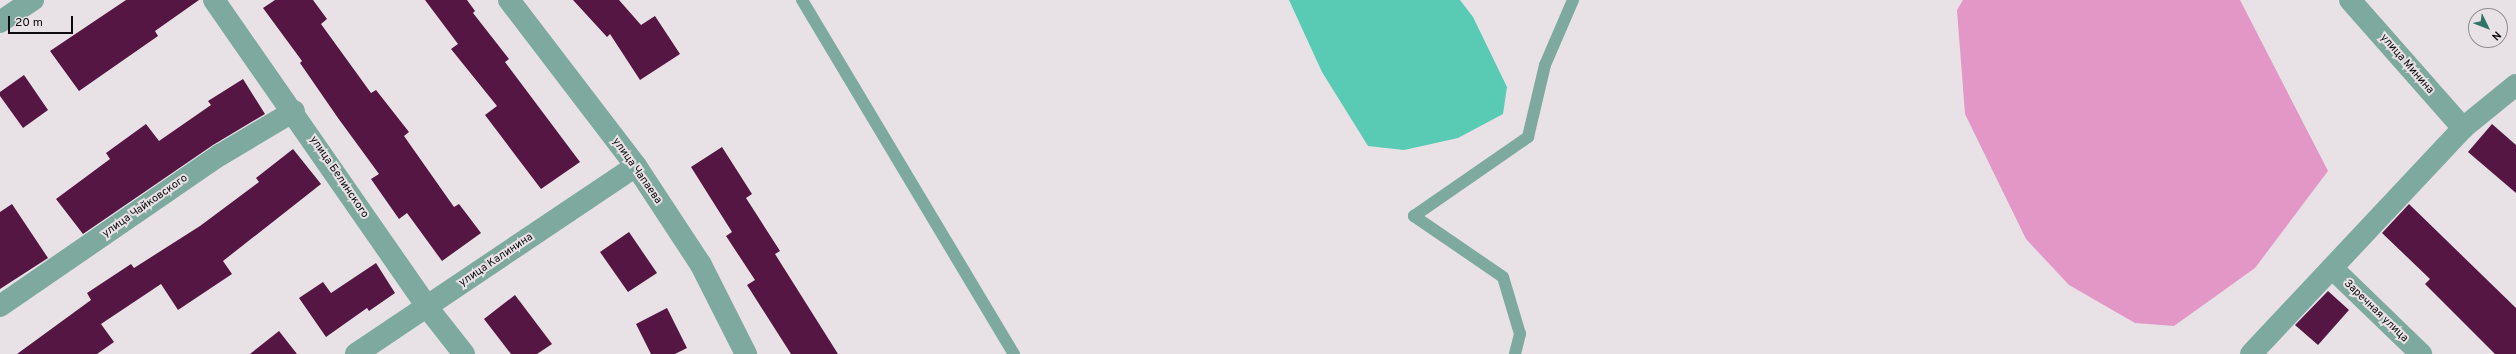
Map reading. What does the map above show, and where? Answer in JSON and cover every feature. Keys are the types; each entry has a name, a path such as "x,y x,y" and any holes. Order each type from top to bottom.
{"street":[{"path":"0,22 33,0"},
{"name":"улица Белинского","path":"214,0 294,111 427,307 464,354"},
{"name":"улица Чапаева","path":"509,0 636,166 701,265 746,354"},
{"name":"улица Минина","path":"2350,0 2463,128"},
{"path":"2251,354 2463,128 2516,85"},
{"name":"улица Чайковского","path":"0,306 220,155 294,111"},
{"name":"улица Калинина","path":"356,354 636,166"},
{"name":"Заречная улица","path":"2332,268 2421,354"}],"lane":[{"path":"802,0 1014,354"},
{"path":"1515,354 1520,334 1503,278 1414,216 1528,137 1545,65 1573,0"}],"shaded area":[{"path":"1289,0 1460,0 1473,17 1507,87 1503,114 1458,138 1404,150 1368,146 1322,72"},
{"path":"1963,0 2240,0 2328,171 2255,268 2174,326 2135,323 2069,285 2026,239 1965,114 1957,10"}],"building":[{"path":"126,0 199,0 155,31 158,36 79,91 50,51"},
{"path":"275,0 313,0 327,19 321,24 371,93 376,90 409,132 404,136 454,207 459,204 481,233 442,261 407,213 399,219 371,179 379,174 300,63 302,61 263,8"},
{"path":"425,0 467,0 475,11 473,13 509,59 505,62 580,162 541,189 485,115 497,106 451,49 458,44"},
{"path":"573,0 619,0 641,25 655,16 680,54 640,80 610,34 607,37"},
{"path":"24,75 48,110 23,128 0,96 0,92"},
{"path":"243,79 265,114 213,145 83,234 56,199 110,159 106,153 146,124 159,141 211,105 208,101"},
{"path":"2492,124 2516,145 2516,193 2468,152"},
{"path":"722,147 752,194 746,198 780,251 775,254 838,354 791,354 747,285 755,280 726,236 732,232 691,167"},
{"path":"293,149 321,184 223,261 232,274 178,310 161,284 101,324 114,342 97,354 17,354 91,300 87,293 131,264 134,268 200,226 259,182 256,178"},
{"path":"12,204 48,258 0,289 0,212"},
{"path":"2409,204 2516,308 2516,354 2495,354 2425,284 2430,279 2382,233"},
{"path":"629,232 657,273 628,292 600,252"},
{"path":"376,263 395,293 369,311 367,308 326,337 299,298 323,282 331,293"},
{"path":"2328,291 2349,310 2318,345 2295,325"},
{"path":"515,295 552,344 537,354 511,354 484,319"},
{"path":"667,308 687,348 675,354 651,354 636,324"},
{"path":"279,331 297,354 250,354"}]}
